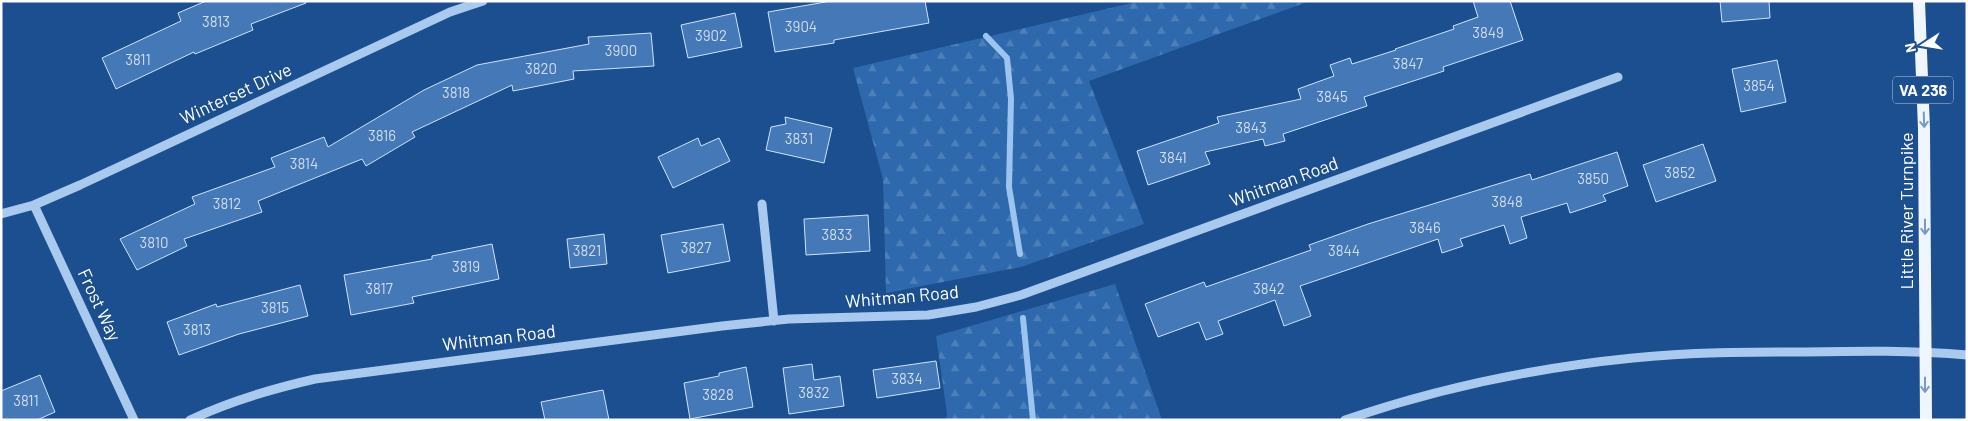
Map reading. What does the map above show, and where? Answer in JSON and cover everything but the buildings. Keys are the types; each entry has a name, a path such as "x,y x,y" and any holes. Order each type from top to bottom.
{"main road":[{"name":"Little River Turnpike","path":"1919,1 1924,128 1926,420"}],"street":[{"name":"Winterset Drive","path":"1,214 34,205 450,12 483,1"},
{"name":"Whitman Road","path":"190,420 221,406 268,390 315,379 634,337 774,321 928,315 976,307 1021,295 1618,77"},
{"path":"762,204 774,321"},
{"name":"Frost Way","path":"34,205 134,420"},
{"path":"1345,420 1399,402 1479,381 1634,358 1732,352 1925,351 1967,355"}],"green space":[{"path":"1140,1 1310,1 1089,81 1144,224 1021,267 886,293 883,179 853,68"},
{"path":"1115,284 1162,420 946,420 947,414 936,336"}],"waterway":[{"path":"986,36 1007,58 1011,99 1009,187 1020,254"},
{"path":"1023,318 1033,420"}]}
